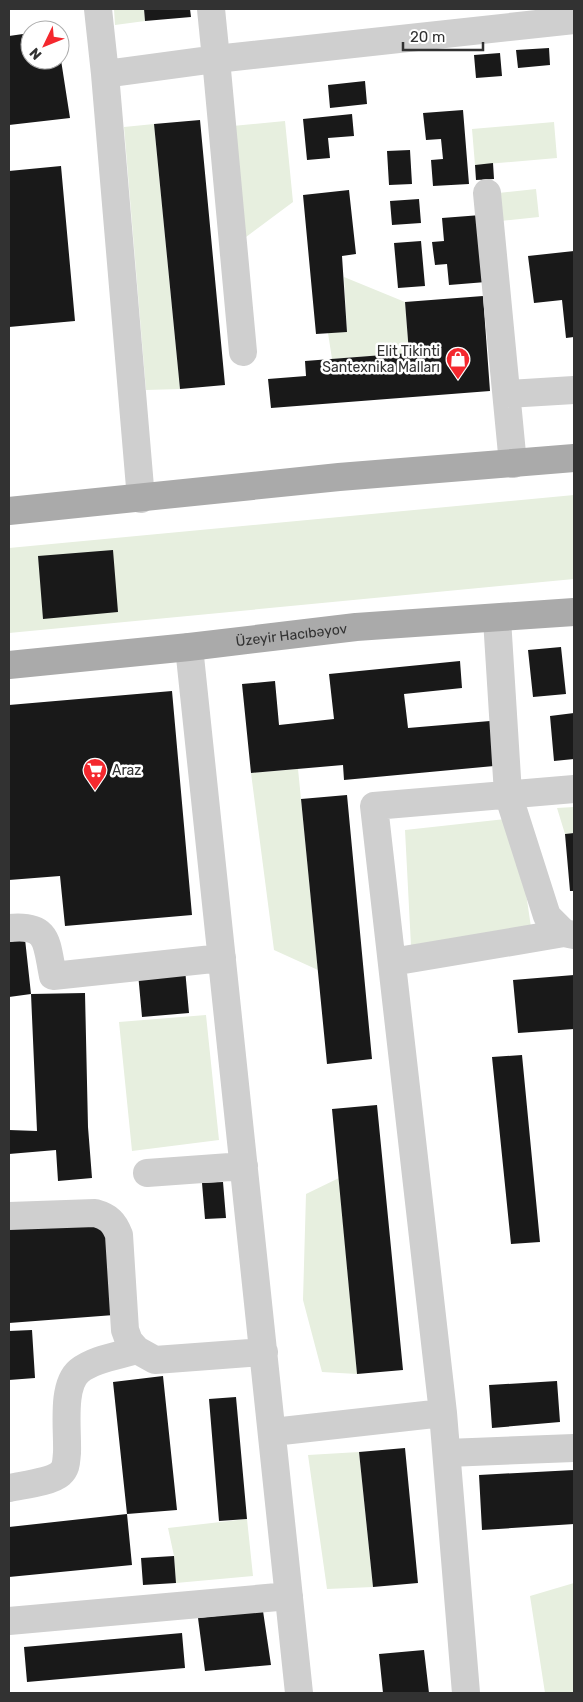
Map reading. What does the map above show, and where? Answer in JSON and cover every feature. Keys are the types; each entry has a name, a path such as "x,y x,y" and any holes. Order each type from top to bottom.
{"main road":[{"path":"9,511 141,499 339,477 574,458"},
{"name":"Üzeyir Hacıbəyov","path":"9,665 189,647 356,627 497,619 574,612"}],"street":[{"path":"98,9 141,499"},
{"path":"211,9 243,352"},
{"path":"105,74 216,58 574,20"},
{"path":"487,193 513,464"},
{"path":"506,394 574,390"},
{"path":"497,619 508,794 516,811 547,916 569,934"},
{"path":"189,647 299,1693"},
{"path":"466,1693 443,1413 374,806 574,788"},
{"path":"9,928 26,926 36,929 45,939 53,976 222,958"},
{"path":"392,962 569,934"},
{"path":"147,1173 244,1166"},
{"path":"9,1216 95,1213 106,1216 114,1223 118,1235 126,1330 129,1341 137,1350 155,1360 264,1352"},
{"path":"9,1488 60,1474 66,1466 68,1403 72,1380 78,1372 94,1363 137,1350"},
{"path":"272,1432 443,1413"},
{"path":"447,1453 574,1448"},
{"path":"9,1621 289,1596"}],"green space":[{"path":"114,9 144,9 145,21 115,25"},
{"path":"285,121 293,202 234,246 222,127"},
{"path":"554,122 557,158 475,165 472,129"},
{"path":"154,124 180,389 146,390 124,127"},
{"path":"536,189 539,217 500,221 498,193"},
{"path":"344,277 405,302 409,353 332,359 328,333 347,331"},
{"path":"574,495 574,579 9,633 9,548"},
{"path":"298,769 318,970 274,950 251,773"},
{"path":"574,807 574,833 565,834 557,808"},
{"path":"515,818 532,934 411,946 405,830"},
{"path":"206,1015 219,1140 132,1151 119,1022"},
{"path":"339,1178 357,1374 322,1372 303,1300 306,1194"},
{"path":"359,1452 373,1587 327,1589 308,1455"},
{"path":"247,1519 253,1576 176,1583 174,1556 168,1528"},
{"path":"574,1583 574,1692 545,1693 530,1596"}],"building":[{"path":"144,9 190,9 191,17 145,21"},
{"path":"20,34 20,70 63,70 70,118 9,125 9,36"},
{"path":"549,48 550,65 518,68 516,50"},
{"path":"500,53 502,76 476,78 474,55"},
{"path":"365,81 367,104 330,108 328,85"},
{"path":"463,110 469,184 433,186 431,160 443,159 441,139 426,140 423,113"},
{"path":"352,114 354,136 328,138 330,158 307,160 303,119"},
{"path":"200,120 225,385 180,389 154,124"},
{"path":"410,150 412,184 389,185 387,151"},
{"path":"493,163 494,179 476,180 475,165"},
{"path":"61,166 75,321 9,327 9,171"},
{"path":"349,190 356,254 342,256 347,332 316,334 303,195"},
{"path":"419,199 421,223 392,225 390,201"},
{"path":"481,215 486,282 449,285 447,264 435,265 432,242 444,241 442,218"},
{"path":"421,241 425,286 398,288 394,243"},
{"path":"574,251 574,337 566,338 562,300 534,303 528,256"},
{"path":"483,296 490,391 271,408 268,379 306,376 305,361 409,353 405,302"},
{"path":"113,550 118,612 43,619 38,556"},
{"path":"561,647 566,694 533,697 528,650"},
{"path":"460,661 462,688 404,694 408,728 490,721 494,766 344,780 343,765 251,773 242,684 275,681 279,725 334,719 329,674"},
{"name":"Araz","path":"172,691 192,915 65,926 60,876 9,880 9,705"},
{"path":"574,713 574,759 554,761 550,716"},
{"path":"347,795 372,1059 327,1064 301,799"},
{"path":"574,833 574,891 570,891 565,834"},
{"path":"25,939 31,994 9,997 9,942"},
{"path":"185,969 189,1013 142,1017 138,973"},
{"path":"574,975 574,1029 518,1033 513,980"},
{"path":"85,993 88,1127 92,1178 58,1181 56,1150 9,1154 9,1130 37,1131 31,994"},
{"path":"522,1055 540,1242 511,1244 492,1057"},
{"path":"377,1105 403,1370 357,1374 332,1109"},
{"path":"223,1182 226,1218 205,1219 202,1183"},
{"path":"106,1220 114,1315 9,1323 9,1228"},
{"path":"32,1330 35,1378 9,1380 9,1331"},
{"path":"163,1376 177,1510 127,1514 113,1382"},
{"path":"557,1381 560,1422 492,1428 489,1385"},
{"path":"236,1397 247,1519 219,1521 209,1399"},
{"path":"405,1448 418,1583 373,1587 359,1452"},
{"path":"574,1470 574,1524 482,1530 479,1475"},
{"path":"127,1514 132,1565 9,1577 9,1527"},
{"path":"174,1556 176,1583 143,1585 141,1558"},
{"path":"263,1611 271,1665 205,1671 198,1618"},
{"path":"182,1633 185,1668 27,1682 24,1647"},
{"path":"424,1650 429,1693 383,1693 379,1654"}],"place":[{"name":"Elit Tikinti Santexnika Malları","path":"458,380"},
{"name":"Araz","path":"95,791"}]}
